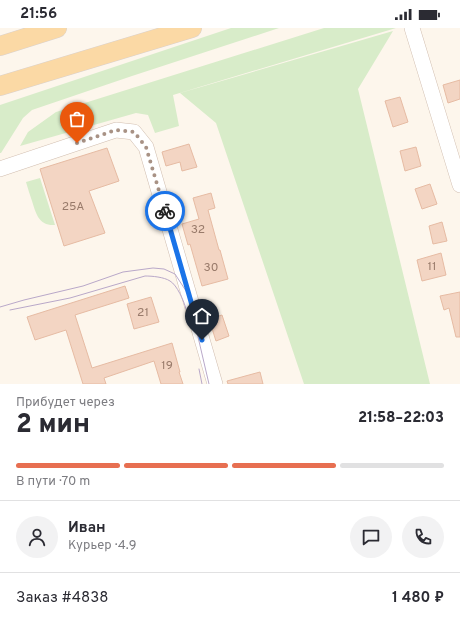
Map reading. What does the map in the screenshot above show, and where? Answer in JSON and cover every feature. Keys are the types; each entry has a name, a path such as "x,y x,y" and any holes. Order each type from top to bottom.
{"main road":[{"path":"0,46 57,28"},
{"path":"0,86 192,28"}],"street":[{"path":"412,28 460,185"},
{"path":"0,169 116,130 134,132 146,147 215,384"}],"green space":[{"path":"231,28 279,28 32,110 23,118 0,153 0,105"},
{"path":"324,28 396,28 173,95 179,126 155,133 148,115 136,113 20,146 28,132 56,112"},
{"path":"393,31 358,89 430,384 304,384 216,123 180,93"},
{"path":"40,178 55,225 45,224 39,218 29,192 26,182"}],"building":[{"path":"460,80 460,99 448,103 443,85"},
{"path":"400,97 408,122 393,127 385,101"},
{"path":"189,144 197,167 182,171 180,162 166,166 162,152"},
{"path":"416,147 421,166 405,171 400,151"},
{"path":"107,148 119,181 89,191 105,233 64,246 40,169"},
{"path":"430,184 437,204 422,209 415,189"},
{"path":"211,193 215,208 208,210 228,279 202,286 190,244 188,245 182,224 199,219 193,198"},
{"path":"442,222 447,241 433,244 429,226"},
{"path":"441,253 446,275 422,281 417,260"},
{"path":"125,286 129,298 75,315 92,368 172,343 183,384 161,384 154,361 104,378 106,384 83,384 66,330 35,340 27,317"},
{"path":"460,292 460,337 456,337 449,308 444,310 440,296"},
{"path":"151,297 159,322 134,329 127,304"},
{"path":"222,315 229,336 216,341 209,319"},
{"path":"260,372 263,384 228,384 227,381"}],"tram line":[{"path":"0,307 83,286 123,272 153,268 164,269 175,274 188,294 209,384"},
{"path":"10,310 70,298 145,276 161,278 173,283 180,294 186,309"},
{"path":"199,369 202,384"}],"way so far":[{"path":"77,143 116,130 134,132 146,147 165,211"}],"route":[{"path":"165,211 202,340"}]}
